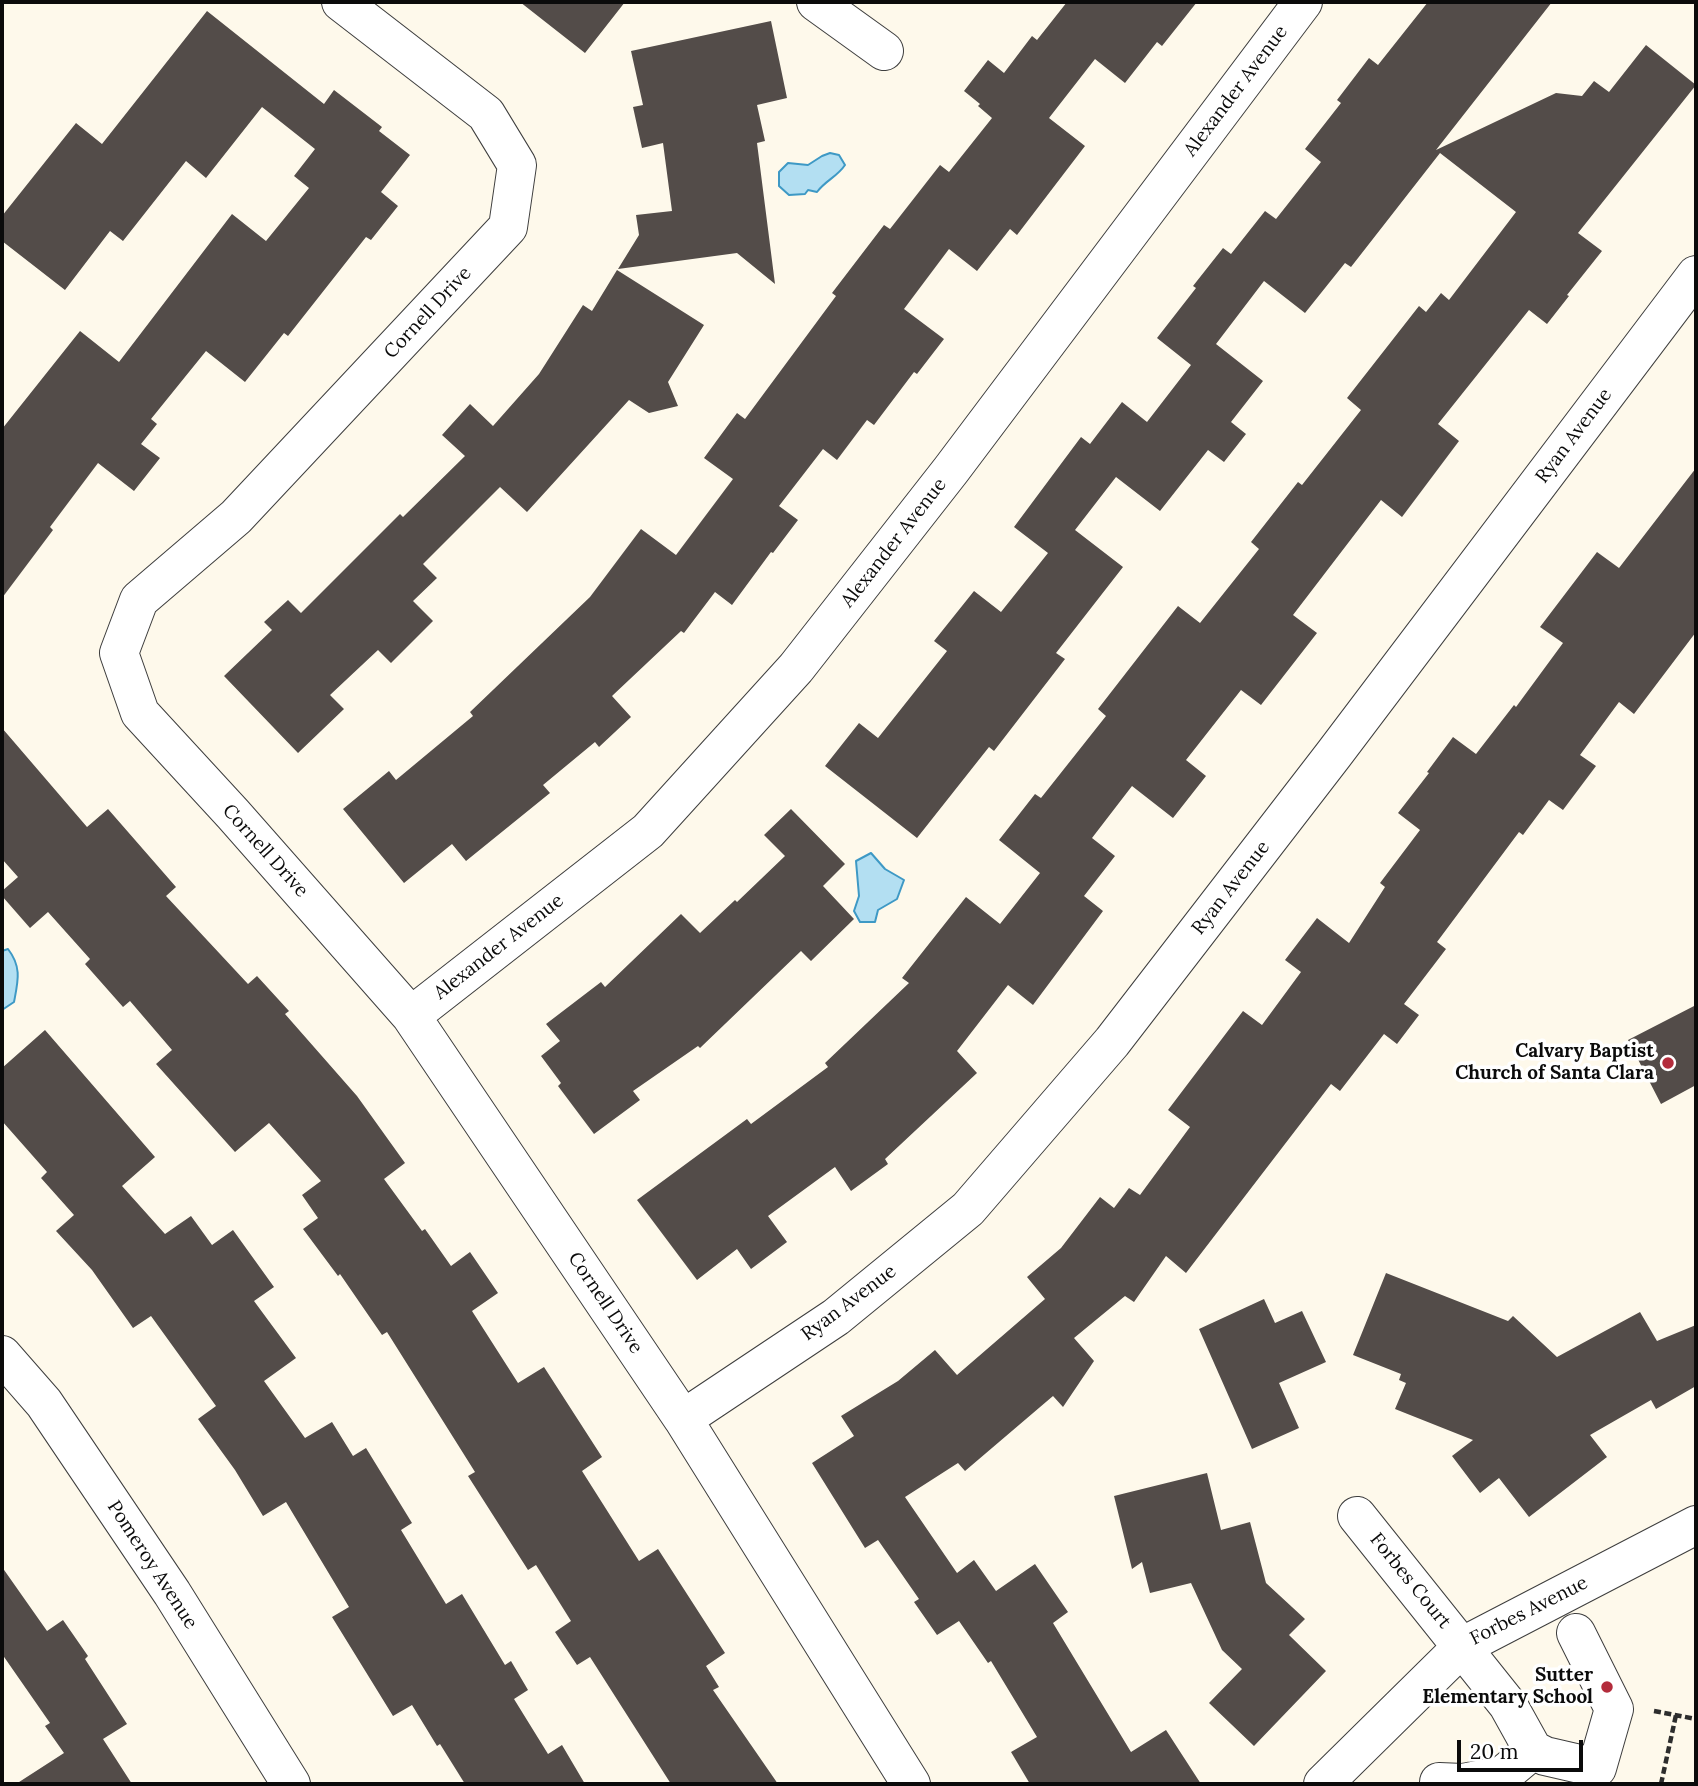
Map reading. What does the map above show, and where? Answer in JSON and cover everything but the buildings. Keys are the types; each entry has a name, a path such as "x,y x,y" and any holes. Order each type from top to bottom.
{"street":[{"name":"Cornell Drive","path":"341,2 486,114 517,165 508,227 236,517 139,600 119,653 141,713 411,1016 683,1419 911,1784"},
{"path":"816,2 884,51"},
{"name":"Alexander Avenue","path":"411,1016 648,831 796,668 951,470 1303,2"},
{"name":"Ryan Avenue","path":"683,1419 836,1317 968,1209 1112,1042 1334,754 1696,275"},
{"name":"Pomeroy Avenue","path":"2,1355 44,1403 172,1593 291,1784"},
{"name":"Forbes Court","path":"1357,1516 1508,1705 1533,1749"},
{"name":"Forbes Avenue","path":"1323,1784 1462,1646 1696,1525"},
{"path":"1439,1784 1463,1783 1503,1775 1533,1749 1545,1756 1597,1768 1614,1709 1576,1633"}],"path":[{"path":"1661,1784 1676,1715"}],"water":[{"path":"830,153 839,155 845,165 817,192 808,190 805,194 789,195 779,186 779,172 788,163 808,165"},
{"path":"871,853 885,869 904,880 897,899 878,910 875,922 860,922 854,911 859,896 856,861"},
{"path":"8,949 17,968 18,981 14,1002 2,1010 2,951"}],"place":[{"name":"Calvary Baptist Church of Santa Clara","path":"1668,1063"},
{"name":"Sutter Elementary School","path":"1607,1687"}]}
